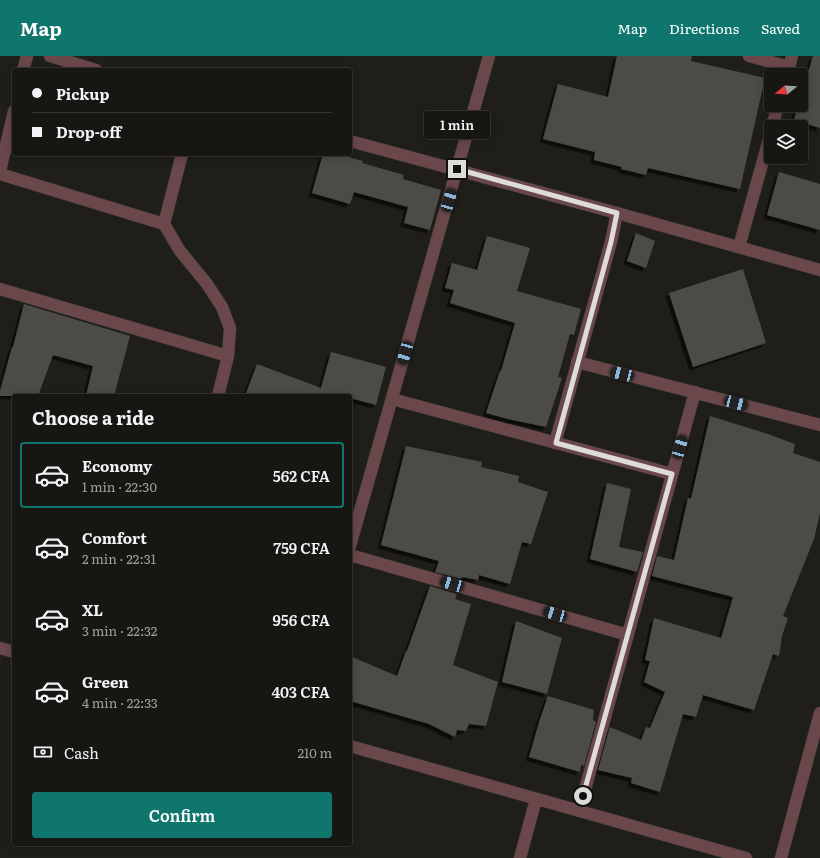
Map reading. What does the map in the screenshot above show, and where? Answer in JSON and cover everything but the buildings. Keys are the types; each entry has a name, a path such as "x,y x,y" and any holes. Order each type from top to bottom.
{"street":[{"path":"24,68 27,56"},
{"path":"50,56 89,68"},
{"path":"352,539 489,56"},
{"path":"749,56 789,66"},
{"path":"12,120 0,173 164,224 180,251 207,284 222,307 230,328 228,356 218,394"},
{"path":"352,142 457,169 820,270"},
{"path":"164,224 181,156"},
{"path":"739,247 764,157"},
{"path":"556,443 611,242 617,213"},
{"path":"0,289 228,356"},
{"path":"578,362 820,425"},
{"path":"579,811 695,392"},
{"path":"392,399 672,474"},
{"path":"352,556 628,635"},
{"path":"0,648 12,651"},
{"path":"781,858 820,713"},
{"path":"352,747 746,858"},
{"path":"520,858 536,799"}],"route":[{"path":"457,169 617,213 611,242 556,443 672,474 583,796"}]}
